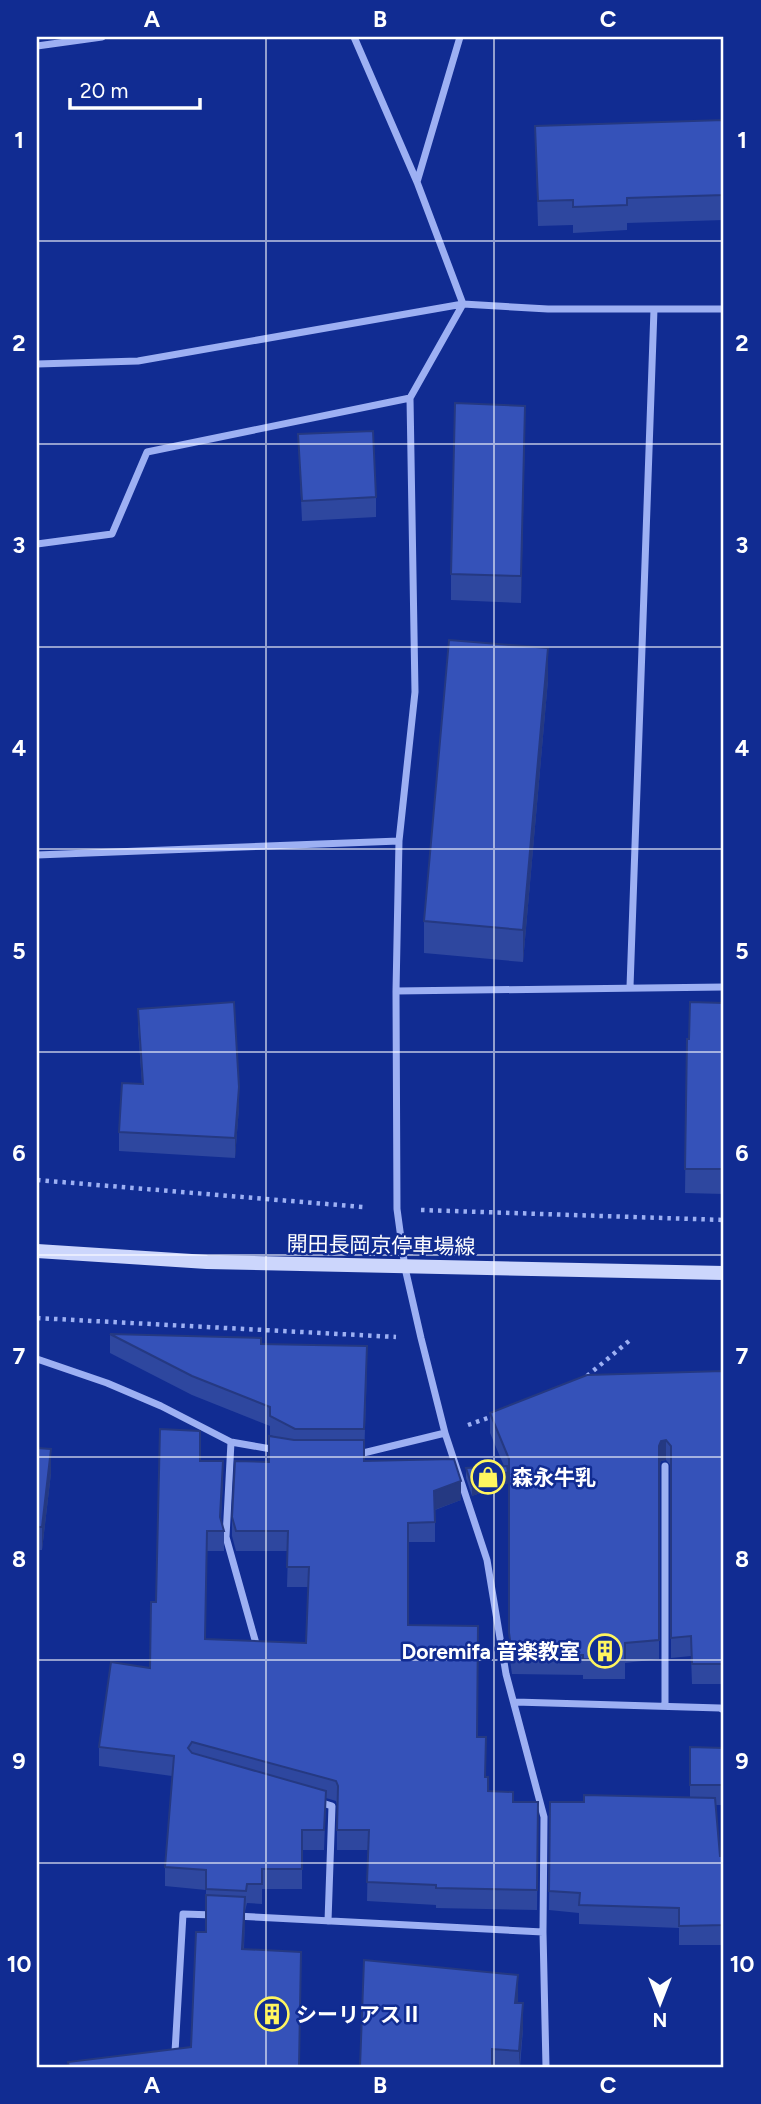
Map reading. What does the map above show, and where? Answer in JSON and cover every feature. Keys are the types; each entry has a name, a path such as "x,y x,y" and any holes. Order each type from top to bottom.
{"main road":[{"name":"開田長岡京停車場線","path":"37,1251 207,1262 724,1273"}],"street":[{"path":"37,46 102,37"},
{"path":"354,37 417,182 463,304"},
{"path":"417,182 460,37"},
{"path":"463,304 410,398 415,692 399,841 396,991 397,1209 405,1268 445,1433 487,1559 506,1674 544,1817 543,1932 547,2067"},
{"path":"37,364 138,361 463,304 548,309 724,309"},
{"path":"630,987 654,309"},
{"path":"37,544 112,534 147,452 410,398"},
{"path":"37,855 399,841"},
{"path":"396,991 724,987"},
{"path":"37,1359 140,1396 231,1442 282,1451"},
{"path":"346,1455 360,1455 445,1433"},
{"path":"231,1442 226,1536 257,1647"},
{"path":"666,1466 666,1705"},
{"path":"515,1702 666,1705 724,1710"},
{"path":"307,1799 332,1806 328,1921"},
{"path":"177,2067 175,2052 183,1914 543,1932"}],"path":[{"path":"37,1180 363,1207"},
{"path":"421,1210 724,1220"},
{"path":"37,1318 399,1337"},
{"path":"587,1377 629,1341"},
{"path":"445,1433 497,1414"}],"building":[{"path":"724,120 724,195 627,198 627,205 573,207 573,200 538,201 535,126"},
{"path":"455,403 525,406 521,576 451,574"},
{"path":"373,431 376,497 302,501 298,434"},
{"path":"449,640 548,648 523,930 424,921"},
{"path":"234,1002 239,1087 235,1138 119,1132 122,1083 143,1084 138,1009"},
{"path":"690,1002 724,1003 724,1169 685,1169"},
{"path":"110,1334 261,1338 261,1344 367,1346 364,1429 295,1429 270,1416 270,1407 192,1376"},
{"path":"723,1371 724,1664 692,1664 691,1636 671,1638 671,1446 666,1440 661,1441 659,1446 659,1640 625,1643 625,1660 583,1659 583,1655 512,1654 509,1633 509,1459 490,1413 587,1375"},
{"path":"160,1429 200,1431 200,1461 223,1461 220,1517 224,1531 207,1531 205,1639 306,1643 309,1567 287,1567 288,1531 236,1531 232,1517 235,1461 269,1462 269,1436 294,1440 364,1440 364,1461 454,1459 461,1481 434,1491 435,1522 408,1523 408,1625 478,1626 477,1737 486,1737 485,1777 488,1777 488,1791 513,1792 513,1802 538,1802 537,1890 436,1888 436,1885 367,1882 369,1830 337,1830 336,1781 192,1742 188,1748 192,1753 326,1791 324,1830 302,1830 302,1869 262,1869 262,1884 247,1884 246,1891 206,1889 206,1870 165,1867 174,1756 99,1747 111,1662 150,1668 151,1602 156,1602"},
{"path":"37,1448 51,1449 42,1527 37,1527"},
{"path":"507,1466 508,1472 472,1486 466,1468"},
{"path":"690,1747 724,1748 724,1785 690,1785"},
{"path":"584,1795 715,1798 720,1856 724,1856 724,1925 679,1926 679,1908 579,1905 580,1893 549,1891 550,1802 584,1802"},
{"path":"206,1895 245,1897 242,1949 301,1952 299,2067 69,2067 68,2062 191,2047 196,1932 206,1932"},
{"path":"364,1960 518,1975 515,2003 523,2003 519,2051 492,2049 492,2067 360,2067"}],"place":[{"name":"森永牛乳","path":"488,1477"},
{"name":"Doremifa 音楽教室","path":"605,1651"},
{"name":"シーリアスⅡ","path":"272,2014"}]}
